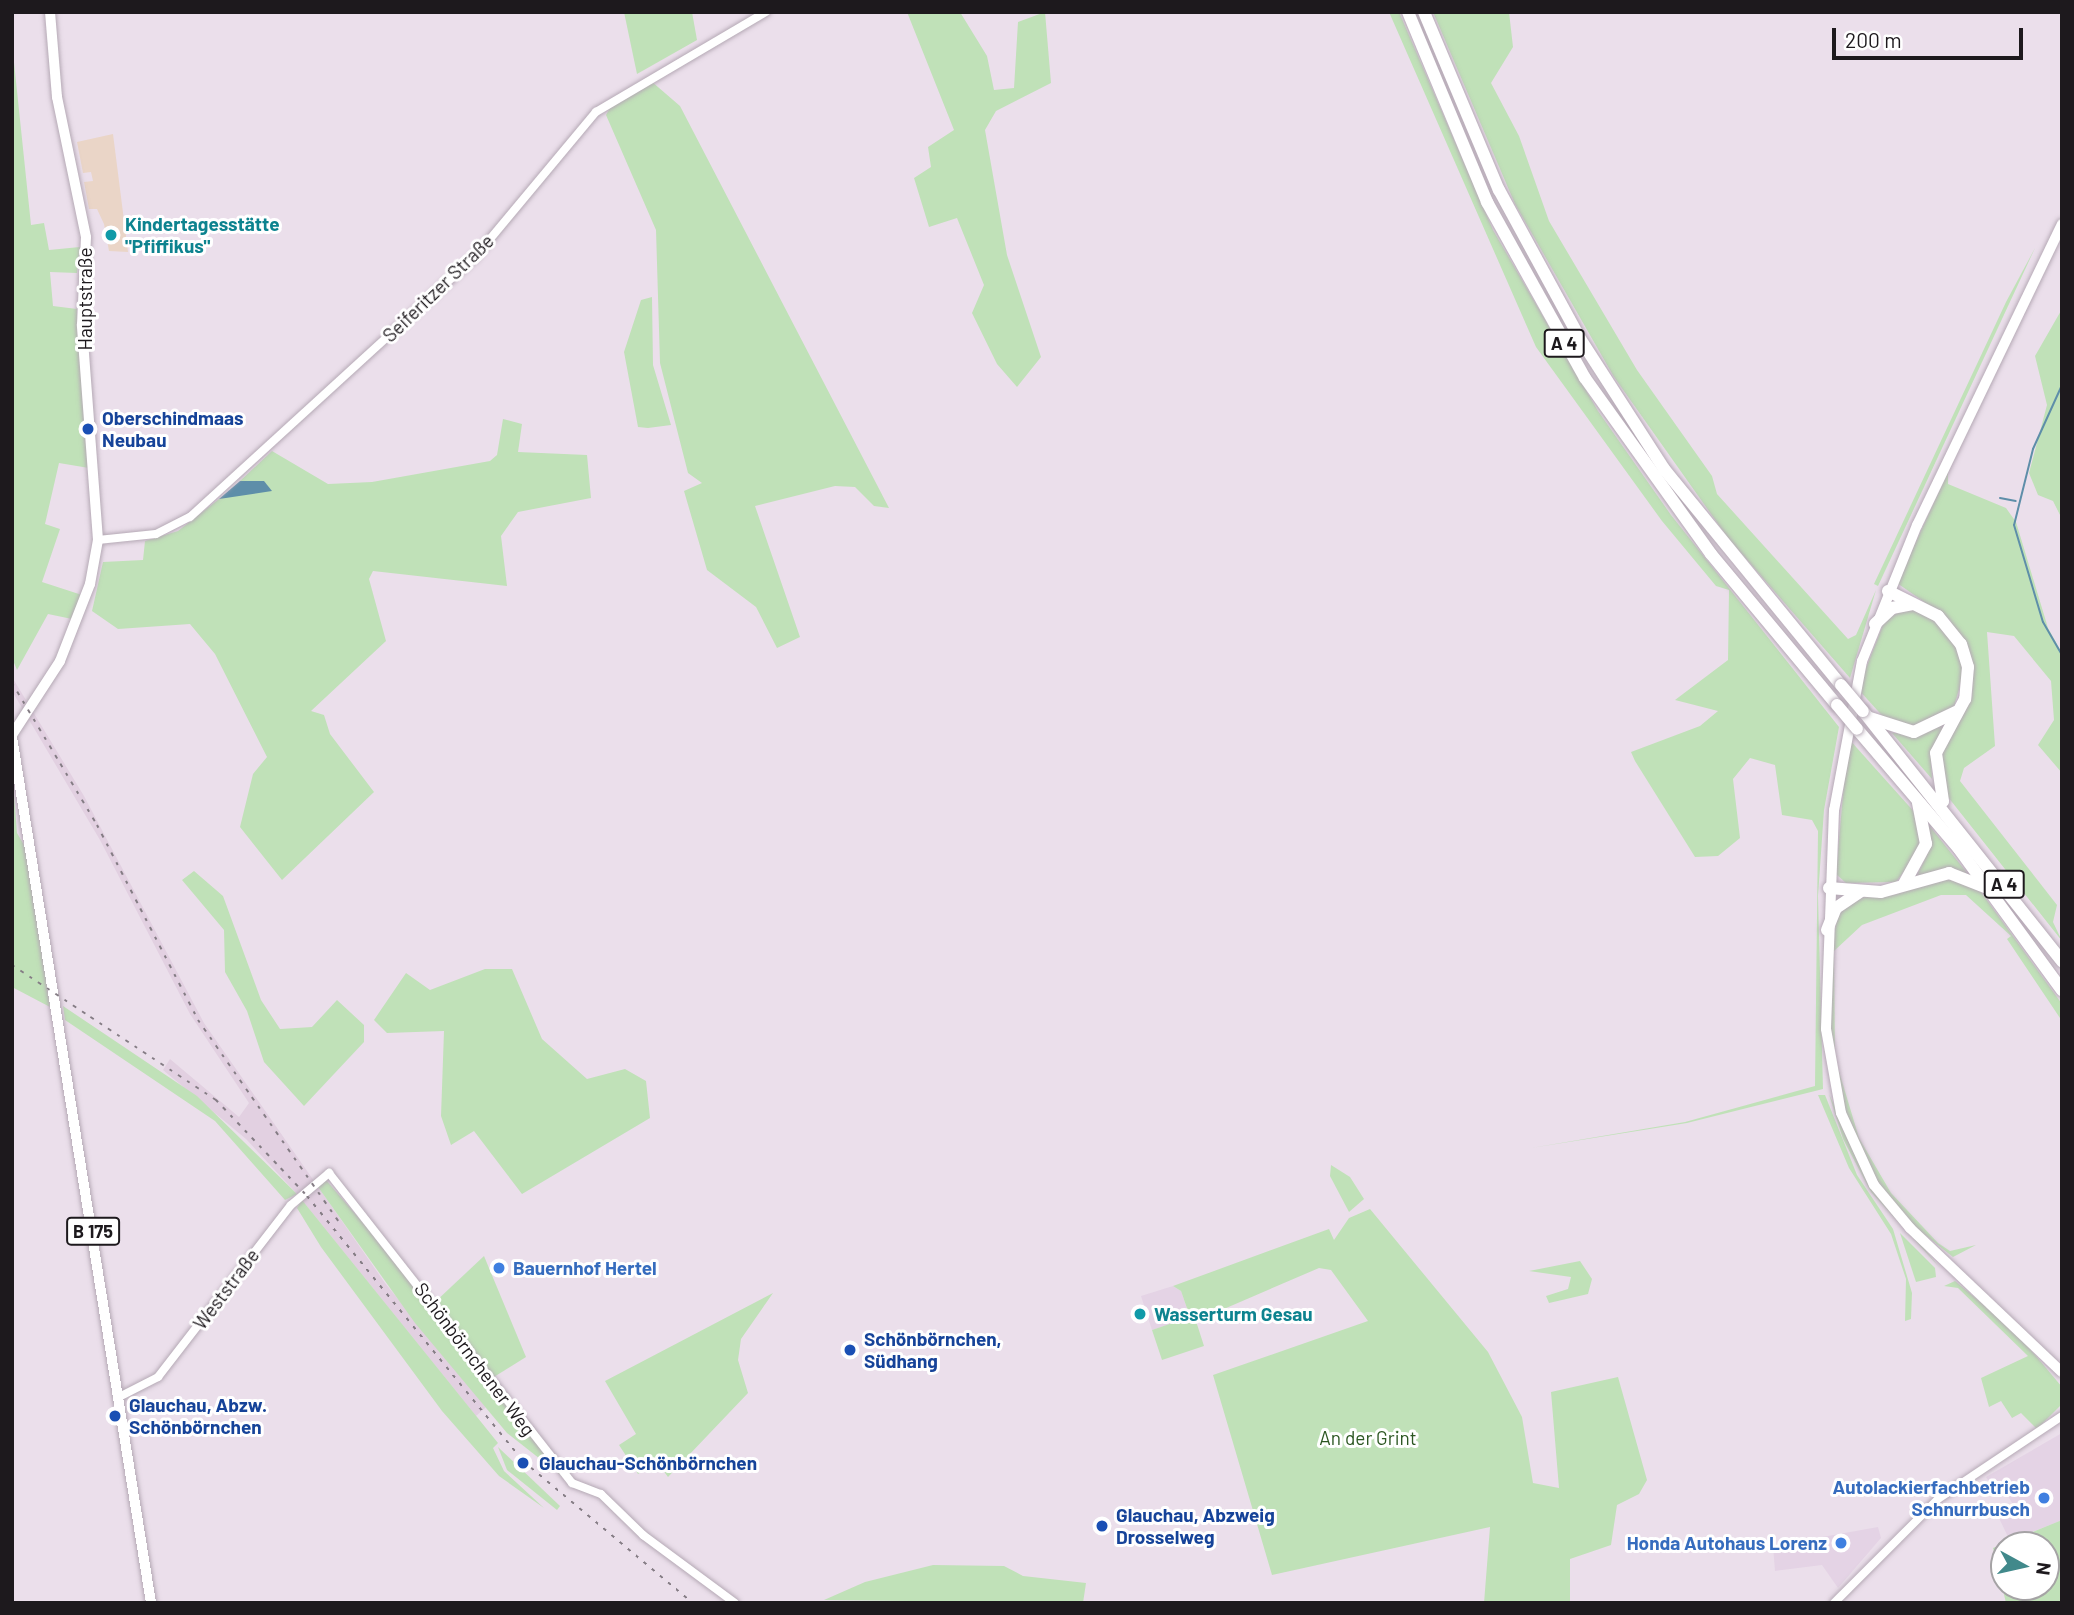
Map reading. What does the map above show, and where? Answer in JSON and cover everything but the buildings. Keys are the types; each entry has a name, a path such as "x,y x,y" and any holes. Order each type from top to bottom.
{"highway":[{"name":"A 4","path":"1408,12 1487,202 1585,378 1711,554 1916,796 1990,890 2062,990"},
{"name":"A 4","path":"1424,12 1499,190 1601,373 1726,550 1945,808 2062,961"},
{"path":"1888,591 1938,616 1961,644 1968,680 1962,707 1936,752 1945,808"},
{"path":"1875,624 1892,608 1917,605"},
{"path":"1866,714 1914,732 1939,725 1962,707"},
{"path":"1904,884 1926,844 1916,796"},
{"path":"1829,888 1860,892 1949,873 1990,890"},
{"path":"1827,930 1836,908 1860,892"}],"main road":[{"name":"Hauptstraße","path":"12,736 60,661 90,584 98,540 82,325 86,237 57,97 50,12"},
{"path":"2062,225 1888,591 1875,624 1841,752 1827,930 1828,1054 1857,1153 1896,1213 2062,1373"},
{"name":"B 175","path":"12,736 36,860 151,1603"}],"street":[{"name":"Seiferitzer Straße","path":"98,540 156,534 190,517 475,257 596,112 766,12"},
{"name":"Weststraße","path":"119,1397 158,1377 291,1205 329,1173"},
{"name":"Schönbörnchener Weg","path":"329,1173 572,1483 601,1494 643,1535 735,1603"},
{"path":"1834,1603 1938,1499 2062,1416"}],"shaded area":[{"path":"113,134 128,252 109,251 104,224 97,209 89,209 84,182 93,181 91,172 83,173 77,142"},
{"path":"12,677 84,796 204,1023 385,1283 486,1407 476,1416 297,1194 246,1139 163,1070 170,1059 239,1117 249,1103 190,1014 100,840 12,691"},
{"path":"1173,1286 1181,1291 1190,1318 1152,1330 1141,1296"},
{"path":"2062,1433 2062,1520 2035,1531 2005,1531 1998,1516 2014,1506 2000,1483 1992,1486 1986,1477"},
{"path":"1878,1527 1881,1538 1838,1588 1822,1565 1775,1571 1773,1546"}],"green space":[{"path":"624,12 692,12 697,40 637,74"},
{"path":"907,12 960,12 987,56 994,90 1014,88 1018,22 1045,12 1051,83 996,111 985,130 1007,255 1041,357 1017,387 997,364 972,313 984,285 957,218 929,227 914,178 931,167 928,147 954,130"},
{"path":"1389,12 1399,12 1493,230 1598,411 1671,515 1839,727 1824,810 1818,896 1823,1089 1687,1123 1531,1148 1685,1122 1815,1086 1818,831 1812,820 1782,815 1775,765 1750,758 1733,779 1740,838 1718,856 1695,857 1635,761 1631,752 1700,726 1718,711 1675,700 1728,660 1729,590 1716,586 1662,521 1536,347"},
{"path":"1433,12 1509,12 1513,47 1491,83 1519,136 1549,221 1637,370 1712,476 1717,494 1848,639 1856,635 1876,590 1850,678 1728,538 1614,377 1515,204"},
{"path":"12,43 31,225 44,223 49,250 80,247 77,273 50,272 53,306 77,309 89,468 59,463 45,524 60,529 42,582 82,595 72,619 48,614 17,670 12,658"},
{"path":"651,81 680,106 889,508 874,506 855,487 835,486 755,506 800,637 777,648 756,607 707,570 684,491 702,483 688,473 660,363 656,230 606,115 611,106"},
{"path":"2035,248 1878,586 1874,584 2006,302"},
{"path":"652,297 653,365 671,425 648,428 638,427 624,352 641,300"},
{"path":"2062,309 2062,519 2053,501 2038,495 2029,473 2047,405 2035,356"},
{"path":"503,419 522,424 518,452 587,455 591,498 518,512 501,536 507,586 373,571 369,579 386,641 311,711 324,715 330,734 374,792 282,880 240,827 253,774 267,757 215,654 190,624 118,629 92,611 103,562 143,560 145,541 178,531 219,499 264,481 240,481 272,451 328,484 372,482 490,461 497,455"},
{"path":"1948,472 1948,484 2006,508 2016,522 2048,628 2062,653 2062,773 2038,745 2054,720 2051,681 2014,636 1987,632 1995,746 1964,768 1960,781 2057,905 2053,922 2062,941 1948,797 1938,762 1972,696 1973,669 1950,620 1897,583"},
{"path":"1906,607 1935,618 1954,641 1964,672 1953,710 1916,729 1887,721 1858,689 1884,622"},
{"path":"1949,722 1931,762 1932,779 1892,733 1921,734"},
{"path":"1848,738 1917,815 1923,846 1896,882 1846,883 1836,874"},
{"path":"12,768 17,833 27,850 50,1007 12,987"},
{"path":"1928,824 1967,875 1915,879 1927,855"},
{"path":"194,871 223,896 261,1000 280,1029 312,1027 337,1000 364,1025 364,1042 304,1106 264,1062 247,1011 225,972 224,930 182,880"},
{"path":"1944,875 1981,892 2062,1004 2062,1021 2007,939 2011,936 1966,895 1941,895 1862,925 1834,951 1835,1058 1859,1138 1891,1193 1938,1243 1950,1251 1976,1245 1953,1257 1910,1223 1871,1173 1843,1108 1830,1037 1832,942 1840,908 1855,898 1894,895"},
{"path":"485,969 512,969 542,1039 587,1079 625,1069 646,1081 650,1118 522,1194 474,1131 451,1145 441,1116 444,1031 387,1033 374,1020 406,973 430,990"},
{"path":"63,1006 197,1096 297,1194 285,1200 215,1121 65,1020"},
{"path":"1829,1094 1870,1183 1940,1268 1871,1192 1843,1139"},
{"path":"1818,1095 1825,1095 1857,1175 1893,1229 1912,1293 1911,1319 1905,1321 1906,1279 1891,1234 1849,1168"},
{"path":"1331,1165 1350,1177 1364,1199 1349,1212 1330,1176"},
{"path":"326,1180 433,1304 563,1477 507,1433 415,1323 318,1187"},
{"path":"302,1200 498,1443 493,1448 504,1471 544,1508 499,1476 442,1411 321,1247 297,1208"},
{"name":"An der Grint","path":"1370,1209 1488,1352 1522,1417 1533,1483 1559,1488 1551,1392 1618,1377 1647,1480 1639,1494 1617,1505 1611,1545 1570,1559 1570,1603 1484,1603 1490,1527 1272,1575 1213,1375 1368,1321 1331,1270 1319,1268 1196,1321 1204,1346 1162,1360 1152,1330 1190,1317 1181,1291 1173,1286 1329,1229 1334,1240 1349,1218"},
{"path":"1900,1233 1935,1268 1936,1277 1916,1282"},
{"path":"484,1256 526,1357 489,1380 434,1303"},
{"path":"1580,1261 1592,1279 1588,1294 1549,1303 1546,1296 1568,1289 1571,1277 1529,1271"},
{"path":"1955,1281 2015,1331 2062,1387 2062,1404 2037,1429 2021,1413 2012,1418 2001,1401 1989,1407 1981,1378 2028,1356 1958,1288 1944,1286"},
{"path":"773,1293 741,1339 738,1360 748,1393 668,1477 657,1462 638,1474 619,1445 636,1434 605,1381"},
{"path":"498,1447 560,1506 557,1510 507,1470"},
{"path":"2062,1520 2062,1603 2006,1603 2060,1601 2060,1531 2035,1531"},
{"path":"933,1565 1004,1566 1023,1576 1086,1583 1083,1603 824,1600 865,1582"}],"water":[{"path":"240,481 264,481 272,491 219,499"}],"waterway":[{"path":"2062,385 2033,449 2014,525 2043,622 2062,655"},
{"path":"2000,498 2016,501"}],"railway":[{"path":"12,683 97,825 198,1020 338,1221"},
{"path":"12,965 216,1100 307,1196 523,1461 693,1603"}],"place":[{"name":"Kindertagesstätte \"Pfiffikus\"","path":"111,235"},
{"name":"Oberschindmaas Neubau","path":"88,429"},
{"name":"Bauernhof Hertel","path":"499,1268"},
{"name":"Wasserturm Gesau","path":"1140,1314"},
{"name":"Schönbörnchen, Südhang","path":"850,1350"},
{"name":"Glauchau, Abzw. Schönbörnchen","path":"115,1416"},
{"name":"Glauchau-Schönbörnchen","path":"523,1463"},
{"name":"Autolackierfachbetrieb Schnurrbusch","path":"2044,1498"},
{"name":"Glauchau, Abzweig Drosselweg","path":"1102,1526"},
{"name":"Honda Autohaus Lorenz","path":"1841,1543"}]}
